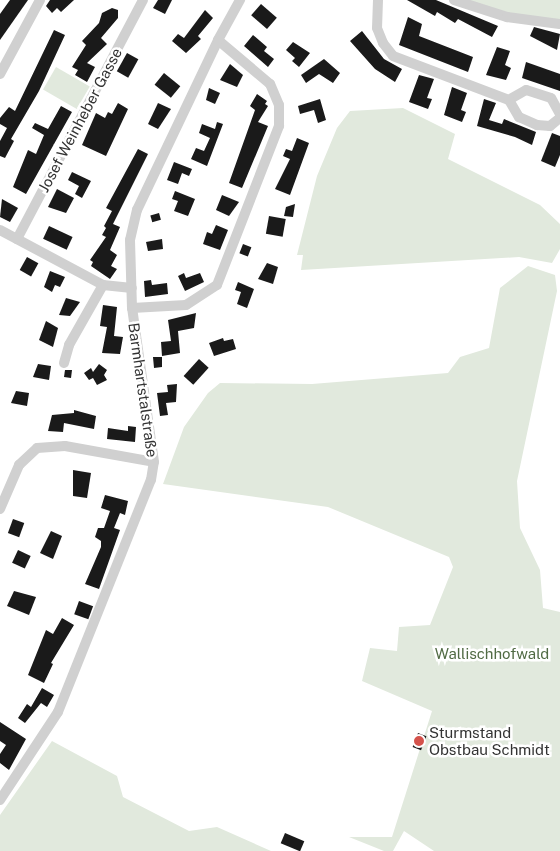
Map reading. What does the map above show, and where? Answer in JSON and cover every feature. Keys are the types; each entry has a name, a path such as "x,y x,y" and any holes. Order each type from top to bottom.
{"street":[{"path":"0,74 40,0"},
{"name":"Josef Weinheber Gasse","path":"17,239 143,0"},
{"name":"Barmhartstalstraße","path":"0,800 58,712 108,592 151,480 154,462 132,308 130,240 137,210 218,40 240,0"},
{"path":"378,0 377,28 383,44 393,56 509,100 519,117 537,125 550,126 560,118"},
{"path":"454,0 507,18 560,24"},
{"path":"132,308 186,305 217,285 279,126 279,105 270,84 218,40"},
{"path":"509,100 526,90 551,98 560,114"},
{"path":"1,234 17,239 102,285 132,288"},
{"path":"64,363 69,345 102,285"},
{"path":"0,509 19,465 37,448 64,446 154,462"}],"green space":[{"path":"467,0 560,0 560,21 499,12"},
{"path":"56,67 90,86 77,109 43,90"},
{"path":"403,108 455,134 448,159 540,205 560,224 560,249 552,263 519,257 301,270 303,255 297,255 317,176 337,128 350,111"},
{"name":"Wallischhofwald","path":"528,266 555,275 557,291 517,481 520,528 540,570 543,608 560,612 560,851 434,851 404,831 393,851 384,851 349,837 392,837 432,711 362,681 370,648 397,651 399,627 430,625 453,567 449,557 328,507 163,484 184,427 208,393 220,383 312,384 448,373 460,357 489,348 500,288"},
{"path":"52,741 117,776 123,797 189,831 217,827 271,851 0,851 0,815"}],"building":[{"path":"10,0 28,0 0,40 0,14"},
{"path":"50,0 74,0 61,12 57,8 52,13 46,6"},
{"path":"158,0 172,0 165,14 153,8"},
{"path":"407,0 436,0 498,26 492,37 458,19 455,23 437,12 435,16"},
{"path":"261,4 277,18 267,29 251,15"},
{"path":"112,8 118,10 118,18 101,38 107,44 87,63 95,67 87,82 75,75 78,70 72,67 86,45 82,41 99,23 102,13"},
{"path":"205,10 213,18 198,36 201,39 186,53 172,41 178,34 184,38"},
{"path":"408,17 422,24 419,36 473,57 468,72 399,45"},
{"path":"534,27 560,34 557,50 530,36"},
{"path":"54,30 65,35 39,91 11,139 14,141 5,158 0,156 0,141 7,128 0,124 0,118 9,107 15,111"},
{"path":"362,31 384,59 402,69 395,82 375,69 350,41"},
{"path":"253,35 267,47 264,51 274,59 268,67 244,46"},
{"path":"293,42 310,53 299,67 292,61 295,58 286,50"},
{"path":"497,47 510,51 505,65 511,68 506,80 486,75"},
{"path":"127,53 138,59 128,78 117,71"},
{"path":"324,59 340,73 333,83 319,74 306,83 301,75"},
{"path":"526,62 560,74 560,91 522,78"},
{"path":"230,64 243,75 237,87 220,80"},
{"path":"164,73 180,86 171,98 155,85"},
{"path":"419,75 434,79 427,98 432,99 428,109 409,102"},
{"path":"452,87 467,93 461,110 466,112 462,122 444,115"},
{"path":"209,88 220,93 215,104 206,100"},
{"path":"257,94 267,101 265,104 268,106 258,122 268,126 242,188 229,183 255,110 250,106"},
{"path":"320,99 326,120 318,123 314,110 300,114 298,106"},
{"path":"484,99 496,103 489,120 502,124 504,119 536,132 532,145 515,137 477,126"},
{"path":"118,103 128,109 106,156 82,145 96,113 105,118 108,112 112,114"},
{"path":"158,103 171,109 158,129 148,124"},
{"path":"61,106 72,112 26,194 13,187 28,150 36,154 44,135 32,128 35,123 48,129"},
{"path":"217,122 223,124 207,166 191,159 196,148 204,151 210,138 199,133 202,124 215,129"},
{"path":"552,133 560,136 560,155 555,167 541,161"},
{"path":"297,138 309,143 290,195 275,189 290,159 283,156 286,149 292,151"},
{"path":"138,149 148,154 113,224 120,227 110,250 117,255 111,266 117,269 110,279 91,266 93,262 90,260 106,237 102,235 106,228 104,226 112,211 106,208"},
{"path":"174,162 192,169 189,176 182,173 178,184 167,180"},
{"path":"72,172 91,181 82,198 75,194 79,186 68,180"},
{"path":"57,189 74,198 66,213 48,207"},
{"path":"175,191 195,199 188,216 174,211 178,201 172,199"},
{"path":"222,195 239,202 229,216 216,210"},
{"path":"2,199 18,208 10,222 0,217"},
{"path":"295,204 293,217 284,216 286,207"},
{"path":"159,213 161,220 152,222 150,215"},
{"path":"269,216 286,219 283,237 266,234"},
{"path":"216,225 228,230 220,250 203,244 207,232 212,234"},
{"path":"49,226 73,237 67,250 43,239"},
{"path":"162,239 163,249 148,251 146,242"},
{"path":"243,244 251,247 248,257 239,253"},
{"path":"27,257 38,263 31,276 20,270"},
{"path":"267,263 278,267 273,284 258,279"},
{"path":"50,271 65,277 60,287 55,285 52,292 44,287"},
{"path":"184,273 186,278 200,273 204,282 185,291 178,276"},
{"path":"151,280 152,285 167,283 168,294 145,297 144,281"},
{"path":"238,282 254,289 247,308 237,304 241,292 235,290"},
{"path":"66,298 80,302 70,316 59,315"},
{"path":"103,305 117,307 114,336 123,337 120,354 102,353 107,327 100,326"},
{"path":"196,313 194,328 178,331 180,353 162,356 161,342 171,341 168,320"},
{"path":"46,321 58,328 53,347 39,340"},
{"path":"223,338 224,341 233,339 236,349 214,356 209,343"},
{"path":"153,357 162,357 162,367 154,368"},
{"path":"199,359 209,368 193,385 184,376"},
{"path":"38,364 51,366 49,380 33,377"},
{"path":"99,364 107,370 104,375 107,380 97,385 93,378 89,380 84,373 91,368 93,372"},
{"path":"65,370 72,370 71,378 64,377"},
{"path":"177,384 176,402 166,403 168,415 160,416 157,393 168,392 167,385"},
{"path":"16,391 29,393 27,406 11,403"},
{"path":"74,410 96,416 94,429 64,423 63,432 48,431 52,415 74,413"},
{"path":"128,426 136,427 135,442 107,439 108,428 128,431"},
{"path":"73,470 91,473 87,498 73,496"},
{"path":"105,495 128,501 125,515 120,513 114,528 120,530 99,589 85,584 101,547 101,541 95,537 98,528 104,528 110,511 101,508"},
{"path":"13,519 24,523 19,537 8,533"},
{"path":"51,531 62,536 53,559 40,553"},
{"path":"18,550 31,556 25,569 12,563"},
{"path":"14,591 36,597 29,615 7,606"},
{"path":"79,601 93,606 88,619 74,614"},
{"path":"62,618 74,625 51,663 53,664 44,683 28,675 46,630 53,634"},
{"path":"42,688 54,695 47,707 41,703 25,723 18,718 27,704 31,707"},
{"path":"0,722 26,739 9,770 0,763 0,754 6,745 0,741"},
{"name":"Sturmstand Obstbau Schmidt","path":"418,733 426,736 421,750 413,747"},
{"path":"285,833 304,841 300,851 281,843"}],"place":[{"name":"Sturmstand Obstbau Schmidt","path":"419,741"}]}
